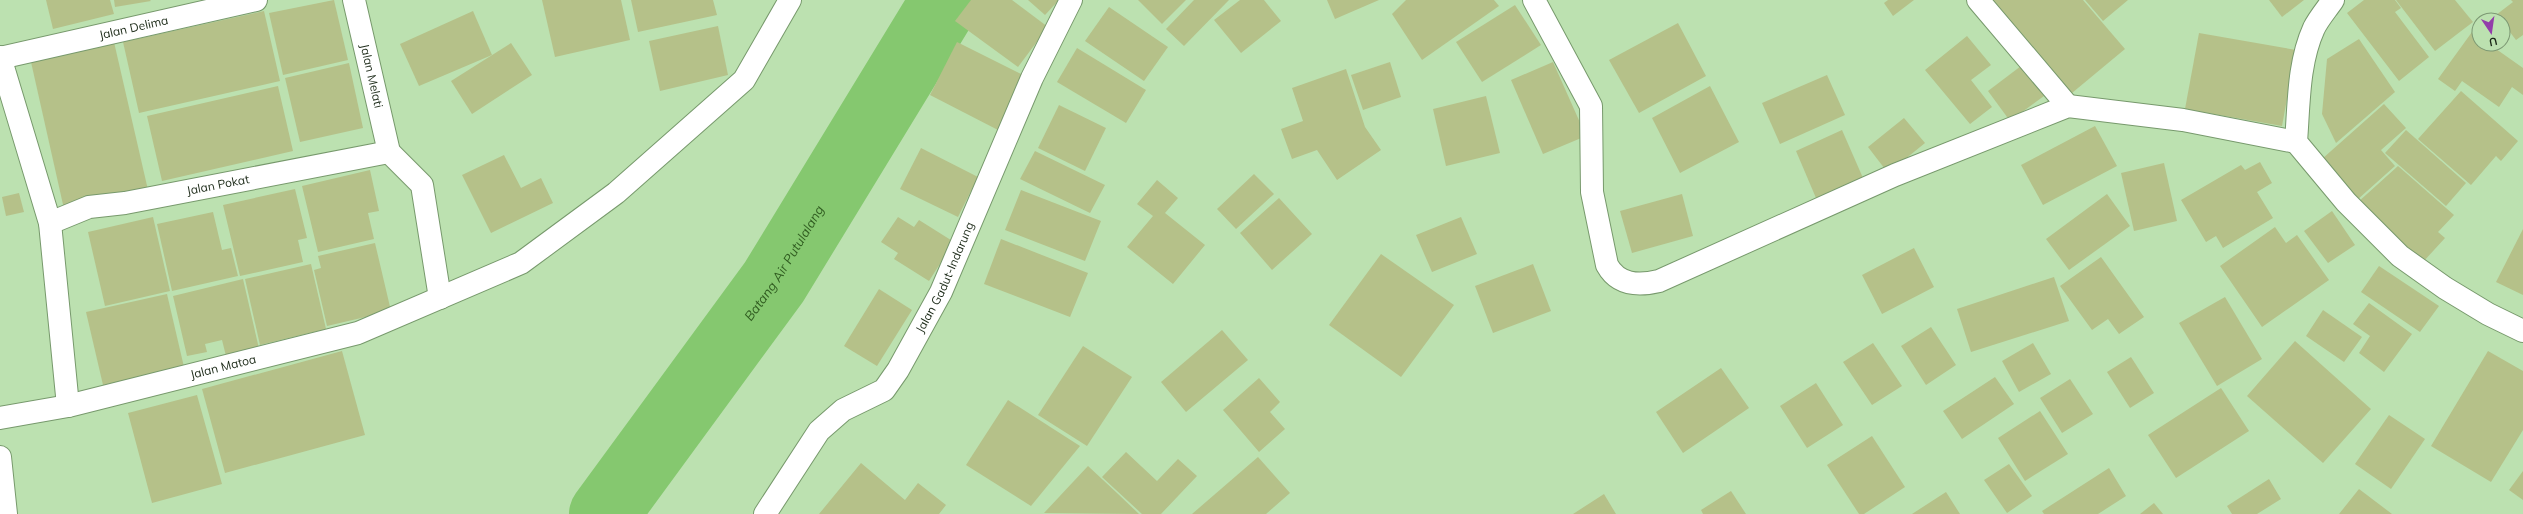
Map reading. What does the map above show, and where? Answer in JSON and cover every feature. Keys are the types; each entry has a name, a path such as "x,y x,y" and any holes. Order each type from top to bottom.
{"street":[{"name":"Jalan Delima","path":"4,56 256,0"},
{"name":"Jalan Matoa","path":"0,418 68,406 358,333 521,263 616,193 744,80 790,0"},
{"name":"Jalan Gadut-Indarung","path":"765,514 819,431 843,410 884,390 898,370 941,292 1032,78 1071,0"},
{"path":"1534,0 1591,106 1592,192 1607,265 1612,275 1622,281 1635,284 1659,281 1895,175 2068,106 2182,120 2296,142 2346,202 2400,256 2451,292 2488,314 2523,331"},
{"path":"1978,0 2068,106"},
{"path":"2296,142 2300,89 2306,52 2315,27 2333,0"},
{"name":"Jalan Melati","path":"357,1 389,152"},
{"path":"4,56 50,223 68,406"},
{"path":"389,152 422,185 440,298"},
{"name":"Jalan Pokat","path":"50,223 89,207 125,203 389,152"},
{"path":"0,457 6,514"}],"building":[{"path":"46,0 110,0 114,14 53,29"},
{"path":"114,0 150,0 151,1 115,7"},
{"path":"334,0 348,60 283,75 269,13"},
{"path":"542,0 621,0 630,40 555,57"},
{"path":"631,0 713,0 717,15 638,32"},
{"path":"971,0 1012,0 1048,27 1018,67 955,21"},
{"path":"1028,0 1059,0 1045,15"},
{"path":"1138,0 1186,0 1162,24"},
{"path":"1194,0 1229,0 1184,46 1166,29"},
{"path":"1240,0 1264,0 1281,21 1241,53 1214,20"},
{"path":"1327,0 1379,0 1335,19"},
{"path":"1406,0 1494,0 1499,6 1422,60 1392,14"},
{"path":"1888,0 1914,0 1893,16 1884,3"},
{"path":"1992,0 2083,0 2125,49 2072,93"},
{"path":"2085,0 2128,0 2103,21"},
{"path":"2269,0 2304,0 2282,17"},
{"path":"2364,0 2395,0 2401,8 2395,12 2429,57 2399,81 2347,13"},
{"path":"2396,0 2455,0 2471,20 2471,24 2435,51"},
{"path":"2511,0 2523,0 2523,35 2516,40 2511,33 2511,12 2500,12 2513,2"},
{"path":"1515,5 1541,45 1482,82 1456,42"},
{"path":"1109,7 1168,47 1144,81 1085,41"},
{"path":"264,11 280,81 139,113 123,42"},
{"path":"473,11 492,55 419,86 400,44"},
{"path":"1678,23 1706,76 1639,113 1609,60"},
{"path":"718,26 728,75 660,91 649,41"},
{"path":"2199,33 2296,50 2282,126 2185,109"},
{"path":"2471,33 2471,52 2500,52 2523,68 2523,95 2512,87 2499,107 2462,81 2455,91 2438,79"},
{"path":"1967,36 1991,65 1971,80 1992,107 1970,124 1925,70"},
{"path":"2359,39 2395,92 2336,143 2322,114 2327,59"},
{"path":"114,42 148,190 64,209 31,62"},
{"path":"957,42 1025,76 998,130 930,95"},
{"path":"511,43 532,75 472,114 451,81"},
{"path":"1077,48 1146,90 1126,123 1057,82"},
{"path":"1390,62 1401,97 1363,110 1351,75"},
{"path":"1553,62 1586,136 1543,154 1511,80"},
{"path":"349,63 363,128 300,142 285,78"},
{"path":"2021,66 2044,96 2010,121 1988,91"},
{"path":"1346,69 1365,127 1381,150 1337,180 1317,150 1292,159 1281,129 1303,121 1292,88"},
{"path":"1827,75 1845,115 1780,144 1762,103"},
{"path":"278,86 293,151 162,181 147,116"},
{"path":"1710,86 1739,142 1680,173 1652,118"},
{"path":"2461,91 2518,141 2501,161 2496,156 2471,185 2418,139"},
{"path":"1486,96 1500,153 1446,166 1433,109"},
{"path":"2384,104 2406,128 2381,150 2395,166 2357,200 2322,159"},
{"path":"1059,105 1106,128 1085,171 1038,148"},
{"path":"1904,118 1925,143 1888,173 1868,147"},
{"path":"2095,126 2117,166 2043,205 2021,165"},
{"path":"1842,130 1863,178 1816,198 1796,151"},
{"path":"2406,130 2466,183 2446,206 2385,153"},
{"path":"921,148 978,177 958,217 900,189"},
{"path":"1035,151 1105,185 1090,213 1020,179"},
{"path":"504,155 521,188 541,178 553,203 491,233 462,175"},
{"path":"2260,162 2272,183 2257,192 2273,218 2223,248 2216,236 2206,242 2181,200 2241,165 2245,170"},
{"path":"2164,163 2177,221 2134,231 2121,173"},
{"path":"2398,166 2454,215 2438,232 2445,238 2423,262 2357,203"},
{"path":"370,170 379,211 368,213 374,239 318,252 302,186"},
{"path":"1254,174 1274,194 1236,229 1217,209"},
{"path":"1157,180 1178,198 1165,213 1205,245 1173,284 1127,247 1153,216 1137,204"},
{"path":"295,189 307,238 298,240 303,262 240,276 223,205"},
{"path":"1021,190 1101,221 1085,261 1005,230"},
{"path":"19,193 24,212 6,216 2,197"},
{"path":"1682,194 1693,236 1632,253 1620,211"},
{"path":"2107,194 2130,226 2069,270 2046,239"},
{"path":"1279,198 1312,234 1272,270 1240,233"},
{"path":"2332,211 2355,245 2328,263 2304,231"},
{"path":"213,212 222,250 231,248 238,276 172,291 157,224"},
{"path":"153,217 170,291 105,306 88,232"},
{"path":"898,217 914,227 919,220 954,242 929,281 894,259 898,253 881,242"},
{"path":"1461,217 1477,254 1432,272 1416,235"},
{"path":"2275,227 2286,243 2297,235 2329,280 2262,327 2220,266"},
{"path":"2523,229 2523,295 2496,282"},
{"path":"1001,239 1088,273 1070,317 984,284"},
{"path":"375,243 391,311 327,326 314,270 321,268 318,256"},
{"path":"1914,248 1934,287 1882,314 1862,275"},
{"path":"1381,254 1454,305 1401,377 1329,325"},
{"path":"2101,257 2144,317 2119,334 2108,319 2092,330 2060,286"},
{"path":"311,264 326,329 260,345 245,279"},
{"path":"1533,264 1551,311 1493,333 1475,286"},
{"path":"2379,266 2439,306 2420,332 2361,292"},
{"path":"2054,277 2069,321 1971,352 1957,309"},
{"path":"243,279 260,353 227,360 222,340 205,344 207,352 187,356 173,296"},
{"path":"879,289 912,310 877,366 844,346"},
{"path":"167,294 184,367 103,385 86,312"},
{"path":"2225,297 2262,359 2217,386 2179,323"},
{"path":"2369,303 2412,334 2384,372 2359,353 2370,336 2353,324"},
{"path":"2323,310 2362,337 2344,362 2306,336"},
{"path":"1931,327 1956,365 1926,385 1901,346"},
{"path":"1222,330 1248,360 1186,412 1161,382"},
{"path":"2295,341 2371,409 2323,463 2247,396"},
{"path":"1873,343 1902,386 1872,405 1843,362"},
{"path":"2033,343 2051,374 2019,392 2002,361"},
{"path":"1083,346 1132,377 1087,446 1038,415"},
{"path":"342,351 365,435 225,473 202,389"},
{"path":"2488,351 2523,371 2523,430 2491,482 2431,446"},
{"path":"2131,357 2154,393 2130,408 2107,372"},
{"path":"1721,368 1749,408 1683,453 1656,412"},
{"path":"1995,377 2014,404 1962,439 1943,411"},
{"path":"1259,378 1280,402 1270,412 1285,429 1259,452 1223,410"},
{"path":"2070,379 2093,414 2062,433 2040,398"},
{"path":"1816,383 1843,425 1807,448 1780,406"},
{"path":"2221,388 2249,431 2176,478 2148,435"},
{"path":"197,395 222,484 152,503 128,413"},
{"path":"1008,400 1080,446 1031,506 966,465"},
{"path":"2040,411 2068,454 2025,481 1998,438"},
{"path":"2389,415 2425,439 2391,489 2355,464"},
{"path":"1872,436 1905,487 1864,514 1859,514 1827,465"},
{"path":"1126,452 1157,481 1178,459 1197,476 1161,514 1142,514 1102,477"},
{"path":"1258,457 1290,493 1266,514 1192,514"},
{"path":"861,463 905,500 918,483 946,505 939,514 819,514"},
{"path":"2009,464 2032,496 2007,513 1984,480"},
{"path":"1088,466 1117,493 1139,514 1044,513"},
{"path":"2109,468 2126,496 2098,514 2044,514 2042,511"},
{"path":"2523,471 2523,500 2509,490"},
{"path":"2269,479 2281,499 2257,514 2232,514 2227,506"},
{"path":"2359,489 2392,514 2339,514"},
{"path":"1731,491 1746,514 1703,514 1701,510"},
{"path":"1946,492 1960,514 1912,514"},
{"path":"1604,494 1616,514 1573,514"},
{"path":"2154,503 2163,514 2140,514"}],"waterway":[{"name":"Batang Air Putulalang","path":"604,514 774,282 946,0"}]}
